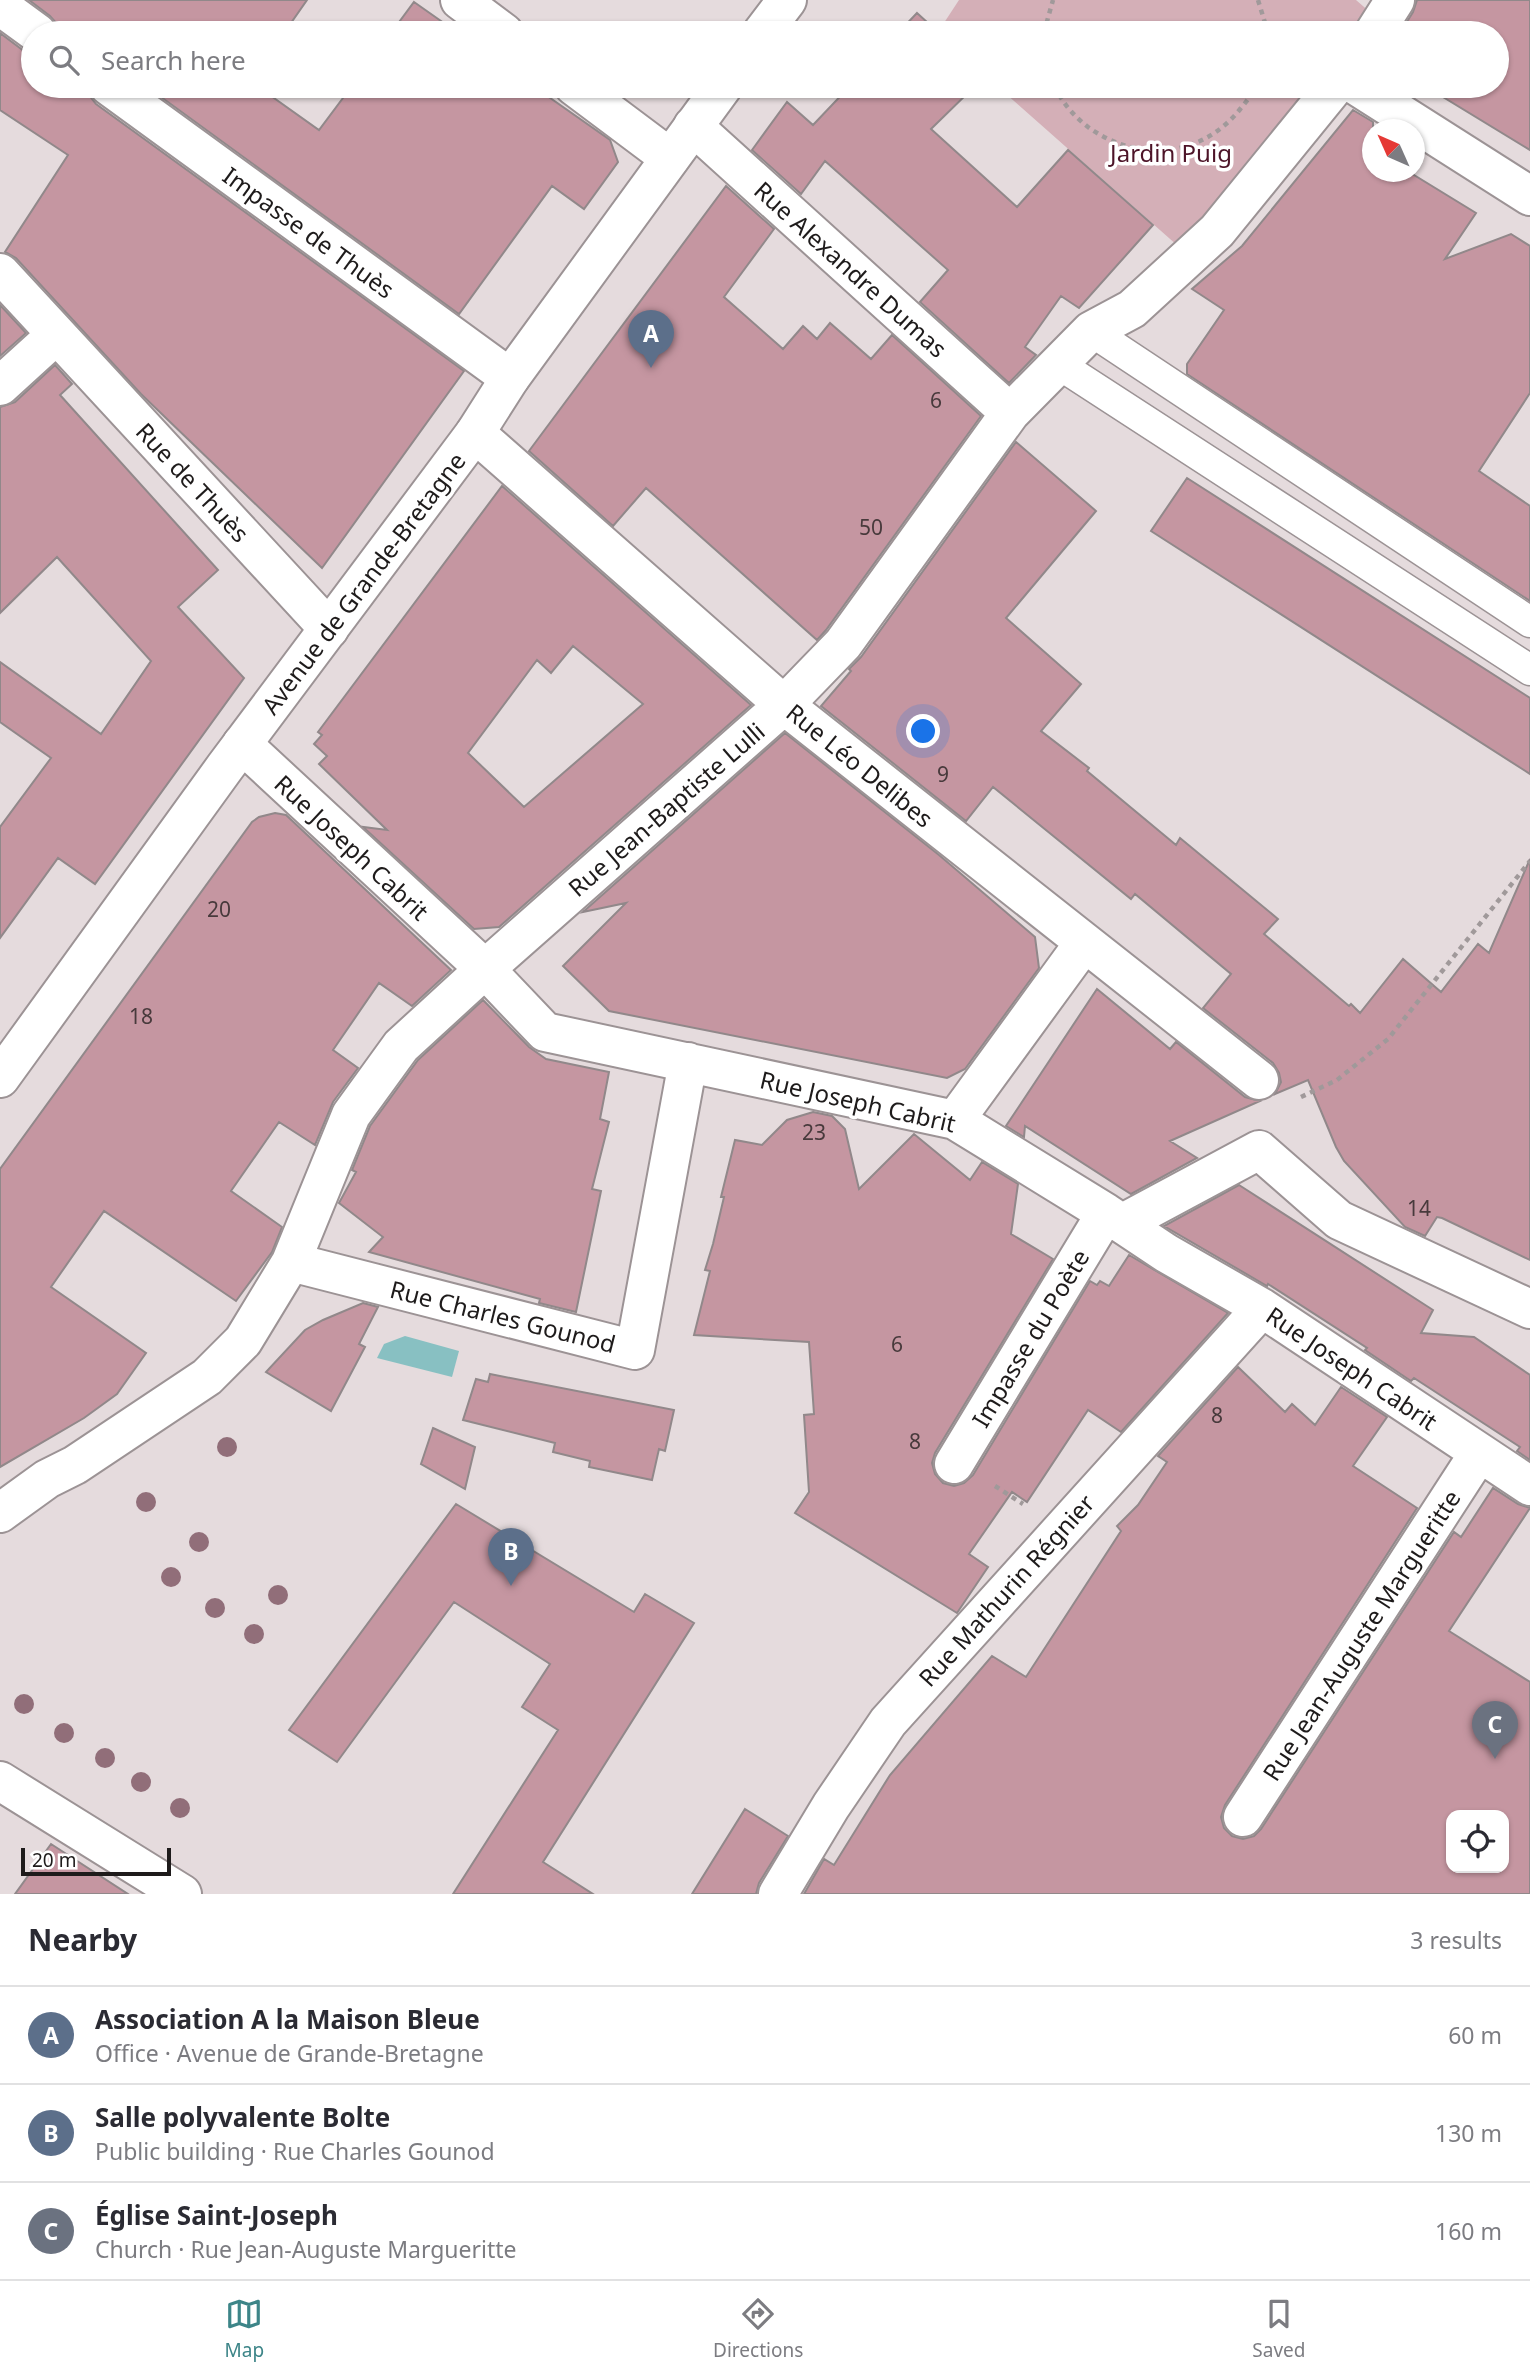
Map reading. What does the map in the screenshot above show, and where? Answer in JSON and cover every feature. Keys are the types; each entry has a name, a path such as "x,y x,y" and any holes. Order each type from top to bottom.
{"street":[{"path":"460,0 488,21"},
{"path":"771,21 787,0"},
{"path":"1382,21 1395,0"},
{"path":"0,6 21,21"},
{"name":"Impasse de Thuès","path":"125,98 510,378"},
{"path":"590,98 670,158"},
{"name":"Avenue de Grande-Bretagne","path":"0,1078 242,744 475,433 510,378 714,98"},
{"name":"Rue Jean-Baptiste Lulli","path":"0,1513 47,1479 75,1465 207,1377 243,1341 291,1262 351,1115 401,1046 784,705 843,644 1010,413 1091,331 1132,309 1217,231 1325,98"},
{"path":"1376,98 1530,196"},
{"name":"Rue Alexandre Dumas","path":"693,125 1010,413"},
{"name":"Rue de Thuès","path":"0,273 329,629"},
{"path":"0,386 56,335"},
{"name":"Rue Léo Delibes","path":"475,433 784,705 1259,1080"},
{"name":"Rue Joseph Cabrit","path":"242,744 485,969 545,1032 955,1120 1115,1218 1166,1253 1262,1308 1530,1486"},
{"path":"955,1120 1084,943"},
{"name":"Rue Charles Gounod","path":"291,1262 635,1350 688,1062"},
{"path":"1115,1218 1259,1150 1339,1220 1530,1309"},
{"name":"Impasse du Poète","path":"955,1462 1115,1218"},
{"name":"Rue Mathurin Régnier","path":"778,1894 831,1806 888,1722 1262,1308"},
{"name":"Rue Jean-Auguste Margueritte","path":"1243,1817 1479,1453"},
{"path":"0,1781 181,1894"}],"lane":[{"path":"1091,331 1530,622"},
{"path":"1060,365 1530,670"}],"path":[{"path":"1047,21 1053,0"},
{"path":"1258,0 1264,21"},
{"path":"1063,98 1077,119 1104,138 1137,150 1171,150 1203,140 1231,121 1249,98"},
{"path":"1294,1100 1338,1080 1388,1039 1530,861"},
{"path":"955,1462 1061,1529"}],"green space":[{"path":"959,0 1356,0 1371,13 1365,21 945,21"},
{"name":"Jardin Puig","path":"1011,98 1303,98 1178,246"}],"water":[{"path":"405,1336 459,1351 452,1377 377,1358 384,1344"}],"building":[{"path":"29,0 307,0 292,21 54,21"},
{"path":"1417,0 1530,0 1530,150 1445,98 1509,98 1509,21 1407,21"},
{"path":"414,2 441,21 400,21"},
{"path":"917,13 926,21 909,21"},
{"path":"0,33 21,49 21,98 91,98 464,371 322,568 141,394 16,258 5,252 68,155 0,110"},
{"path":"162,98 274,98 319,130 343,98 550,98 610,140 618,162 584,209 552,186 459,314"},
{"path":"839,98 963,98 931,129 1017,207 1068,150 1153,225 1079,308 1061,296 1025,347 1036,355 1009,383 920,302 948,270 825,161 801,194 752,150 787,102 813,125"},
{"path":"1353,110 1368,119 1362,119 1362,182 1425,182 1476,213 1445,259 1511,234 1530,246 1530,393 1479,471 1530,506 1530,601 1187,374 1187,364 1224,310 1192,289 1242,246"},
{"path":"726,186 774,229 724,297 783,349 803,326 817,339 830,323 871,359 892,335 981,416 817,640 646,488 613,526 529,451"},
{"path":"0,305 26,333 0,356"},
{"path":"55,365 72,384 60,395 218,570 178,607 244,678 95,884 58,858 0,938 0,827 51,758 0,722 0,662 101,734 151,661 57,557 0,613 0,407 15,402"},
{"path":"1016,442 1096,511 1006,618 1081,684 1041,731 1089,768 1087,771 1176,845 1180,838 1278,919 1264,934 1349,1006 1351,1004 1360,1013 1403,959 1441,992 1478,944 1489,953 1530,859 1530,1260 1442,1218 1437,1217 1425,1236 1405,1227 1344,1161 1308,1080 1275,1094 1281,1082 1273,1063 1203,1008 1231,974 1135,894 1131,899 993,787 966,821 821,706 851,671 849,669 861,657"},
{"path":"1187,478 1530,698 1530,774 1151,531"},
{"path":"502,486 751,705 499,927 474,929 363,827 387,830 319,764 327,756 314,744 322,735 318,732","holes":["573,646 643,704 524,807 468,753 537,660 551,673"]},
{"path":"785,733 939,855 1035,937 1039,968 965,1069 947,1078 609,1011 563,966 626,903 583,912"},
{"path":"275,813 286,815 451,970 412,1006 379,983 333,1050 358,1068 333,1102 315,1145 279,1122 231,1191 282,1227 272,1252 236,1301 104,1211 51,1287 146,1353 117,1394 84,1418 0,1467 0,1169 252,822 259,817"},
{"path":"1097,989 1170,1049 1176,1042 1245,1097 1260,1101 1170,1141 1197,1158 1131,1194 1025,1126 1024,1137 1006,1126"},
{"path":"483,1000 529,1047 546,1059 609,1072 600,1119 609,1122 592,1189 601,1191 576,1312 539,1303 540,1299 369,1252 383,1237 339,1203 356,1172 352,1170 370,1126 418,1060"},
{"path":"813,1112 832,1116 845,1129 859,1189 914,1134 970,1180 982,1162 1018,1184 1011,1234 1053,1259 935,1453 932,1463 935,1474 943,1483 954,1486 964,1483 973,1475 1090,1281 1097,1285 1100,1281 1109,1286 1129,1255 1228,1313 1121,1432 1088,1410 1027,1502 1012,1492 969,1554 988,1567 957,1613 795,1513 809,1492 804,1415 814,1414 809,1342 694,1335 710,1271 705,1270 735,1140 762,1145 787,1120"},
{"path":"1239,1185 1433,1310 1421,1333 1474,1337 1530,1375 1530,1460 1517,1451 1520,1447 1414,1378 1411,1381 1365,1350 1367,1348 1268,1284 1267,1286 1164,1226"},
{"path":"363,1303 378,1307 359,1344 365,1347 331,1411 266,1372 305,1330"},
{"path":"1238,1367 1285,1412 1292,1404 1315,1425 1341,1387 1387,1417 1353,1466 1417,1508 1225,1805 1221,1817 1224,1828 1232,1836 1243,1839 1254,1836 1261,1829 1454,1532 1461,1537 1493,1488 1518,1504 1530,1508 1449,1631 1530,1682 1530,1894 804,1894 824,1859 834,1865 890,1775 992,1656 1026,1677 1121,1531 1117,1526 1138,1505 1167,1462 1158,1456"},
{"path":"490,1374 674,1410 665,1451 659,1449 652,1480 589,1467 590,1461 553,1452 555,1443 463,1420 476,1379 488,1382"},
{"path":"433,1428 475,1447 465,1489 421,1464"},
{"path":"456,1504 634,1612 645,1594 694,1623 543,1862 593,1894 453,1894 558,1730 522,1707 550,1664 454,1602 337,1762 289,1730"},
{"path":"745,1809 788,1836 759,1883 756,1894 692,1894"},
{"path":"51,1844 128,1894 15,1894"}],"place":[{"name":"Association A la Maison Bleue","path":"651,368"},
{"name":"Salle polyvalente Bolte","path":"511,1586"},
{"name":"Église Saint-Joseph","path":"1495,1759"}]}
